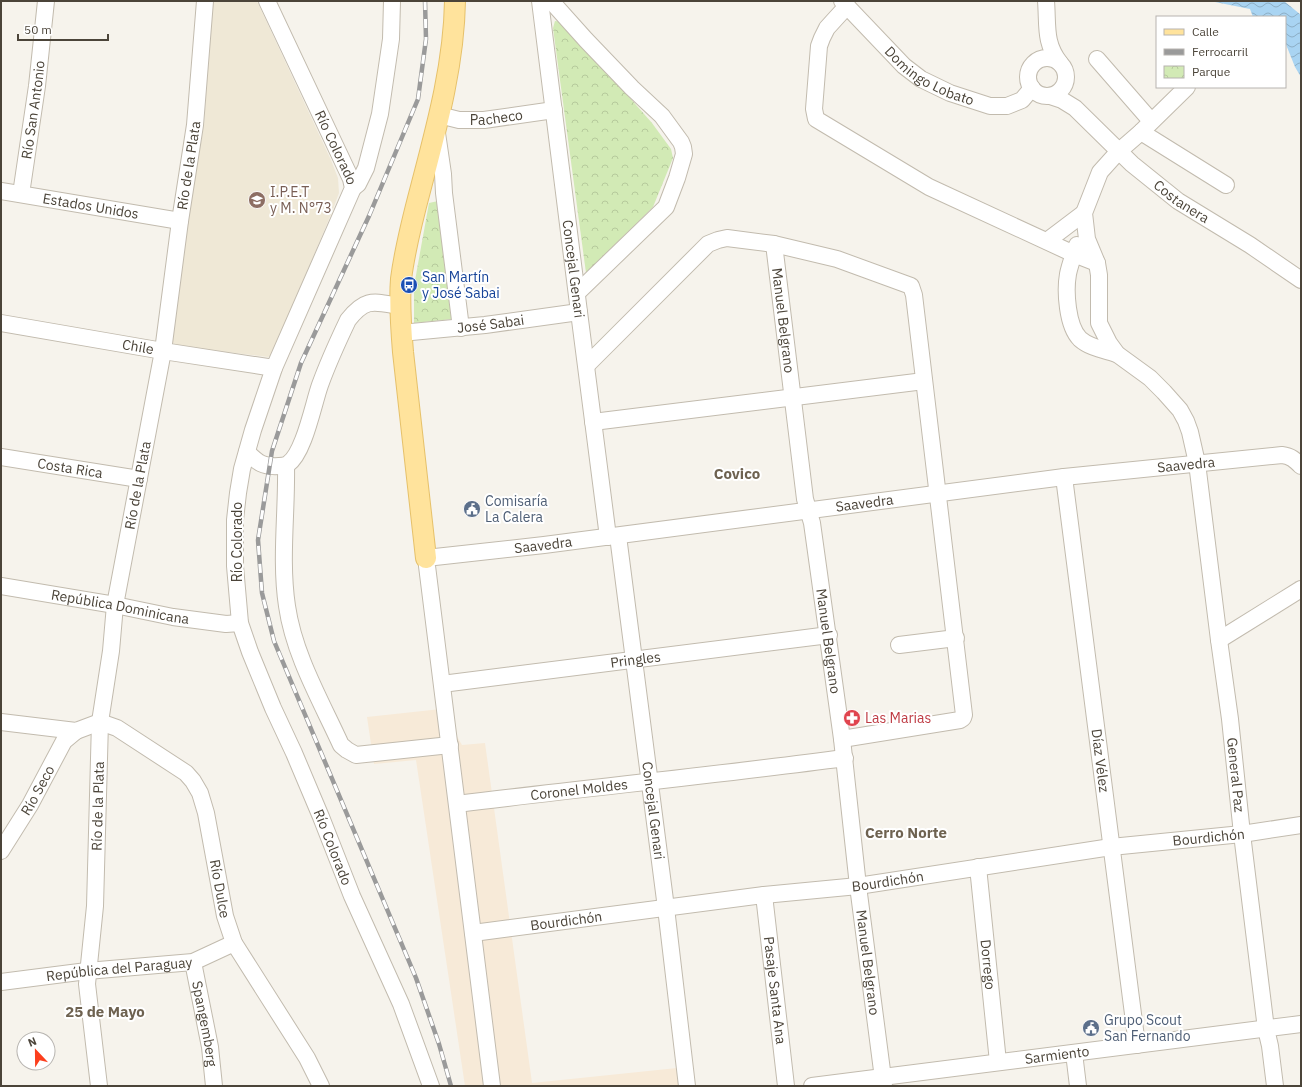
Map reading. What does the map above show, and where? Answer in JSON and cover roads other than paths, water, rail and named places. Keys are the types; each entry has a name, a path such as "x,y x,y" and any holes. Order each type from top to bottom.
{"main road":[{"path":"426,558 401,333 400,292 404,260 438,121 451,48 455,1"}],"street":[{"name":"Río San Antonio","path":"21,194 37,86 46,1"},
{"name":"Río de la Plata","path":"99,1086 87,984 87,971 95,906 100,722 111,651 115,604 163,351 180,221 196,125 204,1"},
{"name":"Río Colorado","path":"267,1 351,179 353,188 274,368 253,430 242,469 235,520 235,566 240,623 258,673 297,760 352,896 400,1004 431,1086"},
{"path":"353,188 358,184 366,168 380,114 390,39 392,1"},
{"name":"Concejal Genari","path":"540,1 593,422 634,660 687,1086"},
{"path":"551,1 632,88 662,116 681,142 684,154 666,207 577,293"},
{"name":"Costanera","path":"1046,1 1048,37 1052,54 1064,68 1068,94 1075,108"},
{"path":"844,4 827,28 819,46 814,109 816,119 929,187 1074,254 1097,263"},
{"name":"Domingo Lobato","path":"844,4 904,66 921,80 950,93 990,106 1007,106 1022,100 1032,88"},
{"name":"Costanera","path":"1048,37 1037,62 1029,71 1029,83 1032,88 1040,95 1050,96 1062,100 1075,108 1118,152 1178,201 1250,245 1301,280"},
{"path":"1037,62 1049,58 1060,63"},
{"path":"1097,59 1146,126 1226,185"},
{"path":"1050,96 1061,91 1066,80"},
{"path":"1117,354 1092,346 1080,339 1072,325 1068,304 1068,274 1084,213 1100,172 1118,152 1186,88"},
{"name":"Pacheco","path":"438,121 484,120 554,110"},
{"path":"438,121 444,193 461,328"},
{"name":"Estados Unidos","path":"1,191 180,221"},
{"path":"420,192 444,193"},
{"path":"1047,241 1084,213"},
{"path":"1084,213 1087,239 1097,263 1099,275 1099,323 1109,343 1117,354"},
{"path":"587,365 708,244 718,240 727,238 774,244 837,259 911,286 914,295 964,715 960,720 842,739"},
{"name":"Manuel Belgrano","path":"774,244 805,499 812,522 829,636 845,758 858,886 884,1082"},
{"path":"247,452 257,462 269,466 286,466 293,460 298,453 320,386 348,320 363,305 372,302 400,306"},
{"name":"José Sabai","path":"401,333 461,328 579,312"},
{"name":"Chile","path":"1,323 163,351 274,368"},
{"name":"General Paz","path":"1117,354 1150,378 1180,410 1190,432 1197,464 1218,640 1230,719 1242,834 1266,1029 1270,1046 1275,1086"},
{"path":"593,422 924,381"},
{"name":"Saavedra","path":"426,558 613,536 1064,477 1282,455 1294,458 1301,467"},
{"name":"Costa Rica","path":"1,457 139,479"},
{"path":"286,466 284,554 287,607 296,643 303,663 341,745 356,755 450,745"},
{"name":"Díaz Vélez","path":"1064,477 1137,1045"},
{"path":"426,558 492,1086"},
{"name":"República Dominicana","path":"1,586 115,604 203,621 226,624 240,623"},
{"path":"1218,640 1301,589"},
{"name":"Pringles","path":"442,684 829,636"},
{"path":"899,645 956,638"},
{"path":"1,722 76,731 100,722"},
{"name":"Río Dulce","path":"100,722 117,728 186,773 193,781 200,793 206,813 225,916 234,943 307,1058 320,1086"},
{"name":"Río Seco","path":"1,851 30,805 64,741 76,731"},
{"name":"Coronel Moldes","path":"457,804 845,758"},
{"name":"Bourdichón","path":"473,934 764,895 858,886 1111,847 1242,834 1301,825"},
{"name":"Dorrego","path":"978,867 998,1062"},
{"name":"Pasaje Santa Ana","path":"764,895 786,1086"},
{"name":"República del Paraguay","path":"1,982 87,971 193,962 234,943"},
{"name":"Spangemberg","path":"193,962 210,1047 214,1086"},
{"name":"Sarmiento","path":"812,1086 884,1082 998,1062 1301,1024"},
{"path":"1074,1053 1078,1086"}],"water":[{"path":"1210,1 1284,1 1301,15 1301,77 1295,67 1286,44 1286,16 1253,16 1250,9"}],"railway":[{"path":"425,1 426,39 418,99 369,216 301,363 272,451 258,540 262,593 274,641 416,978 439,1044 451,1086"}],"place":[{"name":"I.P.E.T y M. N°73","path":"257,200"},
{"name":"San Martín y José Sabai","path":"409,285"},
{"name":"Comisaría La Calera","path":"472,509"},
{"name":"Las Marias","path":"852,718"},
{"name":"Grupo Scout San Fernando","path":"1091,1028"}],"district":[{"name":"Covico","path":"737,473"},
{"name":"Cerro Norte","path":"906,832"},
{"name":"25 de Mayo","path":"105,1011"}]}
